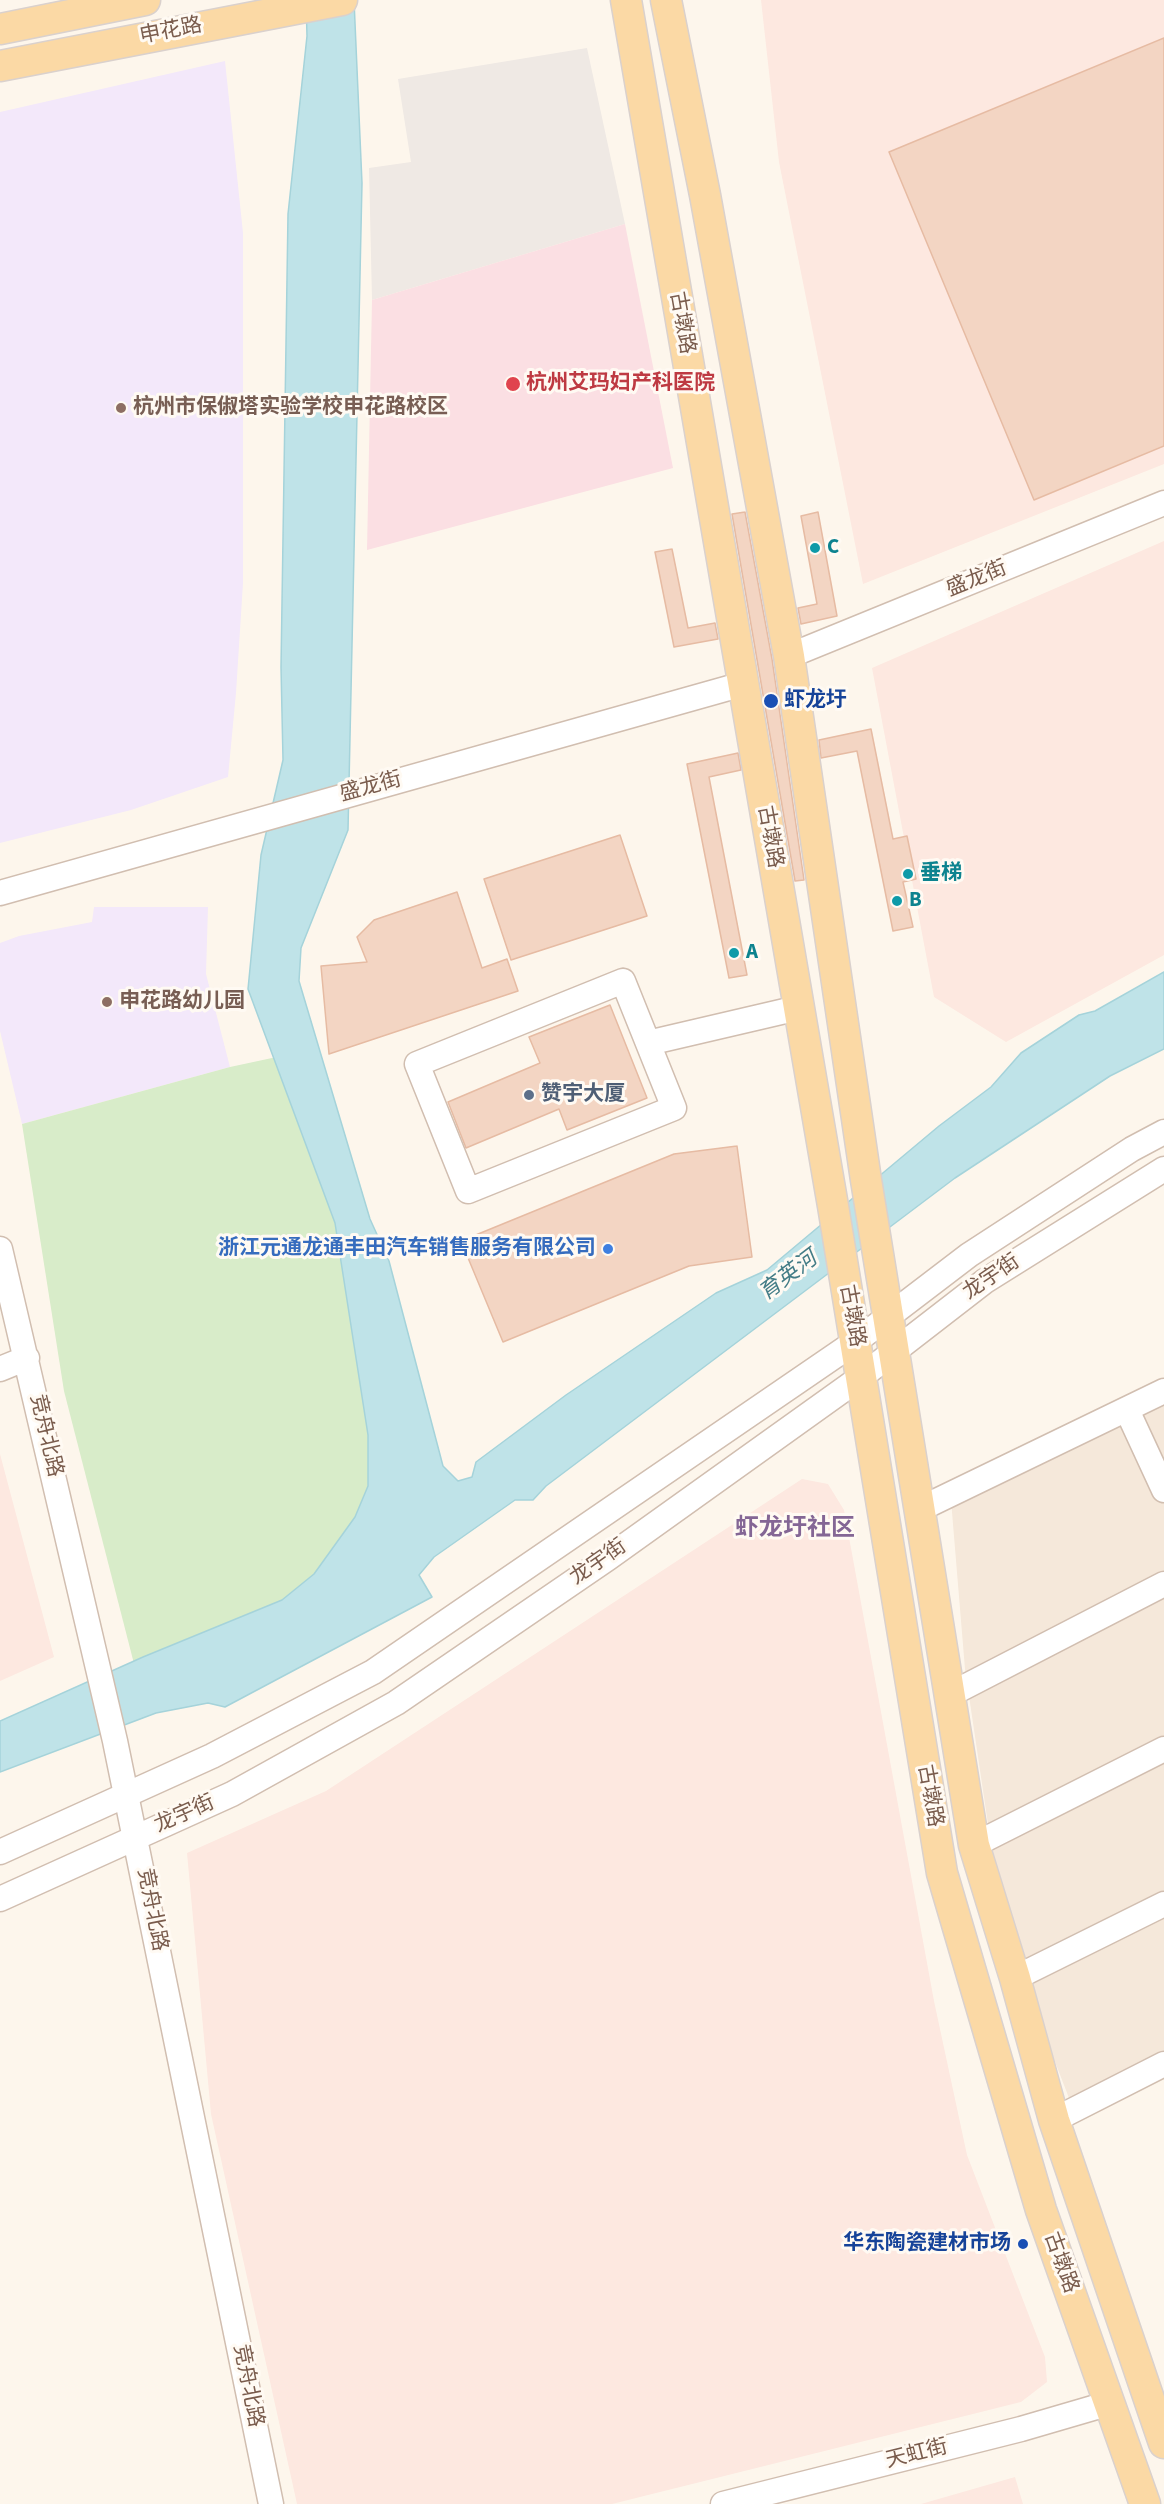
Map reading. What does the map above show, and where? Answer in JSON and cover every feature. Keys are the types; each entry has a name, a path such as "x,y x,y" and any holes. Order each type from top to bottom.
{"main road":[{"name":"申花路","path":"0,29 145,0"},
{"name":"申花路","path":"0,66 342,0"},
{"name":"古墩路","path":"626,0 833,1206 942,1873 1041,2210 1145,2504"},
{"name":"古墩路","path":"666,0 705,195 789,656 866,1180 890,1314 918,1510 974,1845 1015,1978 1054,2120 1155,2389 1164,2443"}],"street":[{"name":"盛龙街","path":"789,656 1164,503"},
{"name":"盛龙街","path":"0,893 252,820 743,684"},
{"path":"623,981 648,1042 674,1108 468,1191 417,1064 623,981"},
{"path":"648,1042 798,1008"},
{"name":"龙宇街","path":"0,1852 212,1756 373,1672 855,1342 969,1255 1132,1149 1164,1132"},
{"name":"龙宇街","path":"0,1899 232,1794 396,1703 608,1558 861,1377 894,1349 985,1281 1164,1169"},
{"name":"竞舟北路","path":"0,1249 136,1838 271,2504"},
{"path":"0,1369 27,1358"},
{"path":"918,1510 1164,1391"},
{"path":"1127,1410 1164,1490"},
{"path":"949,1695 1164,1584"},
{"path":"974,1845 1164,1749"},
{"path":"1015,1978 1164,1904"},
{"path":"1054,2120 1164,2064"},
{"name":"天虹街","path":"723,2504 1021,2429 1110,2403"}],"shaded area":[{"path":"761,0 1164,0 1164,464 863,584 779,162"},
{"path":"587,48 625,224 372,300 369,168 411,162 398,79"},
{"name":"杭州市保俶塔实验学校申花路校区","path":"225,61 243,233 243,583 228,777 131,810 0,843 0,112"},
{"name":"杭州艾玛妇产科医院","path":"625,224 673,468 367,550 372,300"},
{"path":"1164,541 1164,955 1006,1042 934,997 872,668"},
{"name":"申花路幼儿园","path":"94,907 208,907 206,974 230,1067 22,1124 0,1031 0,943 19,936 92,922"},
{"path":"1164,1397 1164,2051 1069,2098 1030,1997 992,1851 965,1669 951,1500"},
{"path":"0,1454 54,1657 0,1681"},
{"path":"802,1479 828,1484 844,1510 934,2001 967,2155 1045,2357 1047,2382 1021,2402 612,2504 297,2504 211,2114 187,1853 326,1791"},
{"path":"1015,2477 1023,2504 921,2504"}],"green space":[{"path":"300,1052 419,1542 141,1691 64,1391 22,1124 230,1067"}],"water":[{"name":"育英河","path":"306,0 354,0 362,183 348,830 301,948 299,981 370,1219 389,1261 443,1466 458,1481 472,1477 476,1462 566,1395 716,1293 767,1270 939,1126 991,1087 1021,1053 1079,1015 1095,1011 1164,972 1164,1049 1110,1076 955,1178 546,1486 533,1500 515,1500 434,1557 419,1575 432,1597 225,1707 208,1703 156,1713 0,1772 0,1721 143,1657 282,1600 314,1574 355,1517 368,1486 368,1435 335,1223 248,989 261,855 283,760 281,667 288,214 307,36"}],"building":[{"path":"1164,38 1164,446 1034,500 889,152"},
{"path":"745,512 772,659 804,880 795,881 732,514"},
{"path":"818,512 837,616 801,624 798,608 817,604 801,516"},
{"path":"672,549 688,628 715,623 718,639 674,647 655,552"},
{"path":"871,729 893,839 907,836 916,879 903,882 913,927 893,931 857,751 821,758 819,740"},
{"path":"738,753 741,770 709,777 747,975 729,978 687,764"},
{"path":"620,835 647,916 511,960 484,879"},
{"path":"457,892 482,968 507,959 518,991 329,1054 321,966 367,962 357,937 374,920"},
{"path":"610,1005 647,1098 567,1130 559,1109 466,1148 448,1102 540,1063 529,1037"},
{"name":"浙江元通龙通丰田汽车销售服务有限公司","path":"737,1146 752,1257 689,1266 503,1342 461,1241 674,1154"}],"place":[{"name":"杭州艾玛妇产科医院","path":"513,384"},
{"name":"杭州市保俶塔实验学校申花路校区","path":"121,408"},
{"name":"C","path":"815,548"},
{"name":"虾龙圩","path":"771,701"},
{"name":"垂梯","path":"908,874"},
{"name":"B","path":"897,901"},
{"name":"A","path":"734,953"},
{"name":"申花路幼儿园","path":"107,1002"},
{"name":"赞宇大厦","path":"529,1095"},
{"name":"浙江元通龙通丰田汽车销售服务有限公司","path":"608,1249"},
{"name":"华东陶瓷建材市场","path":"1023,2244"}],"district":[{"name":"虾龙圩社区","path":"795,1530"}]}
